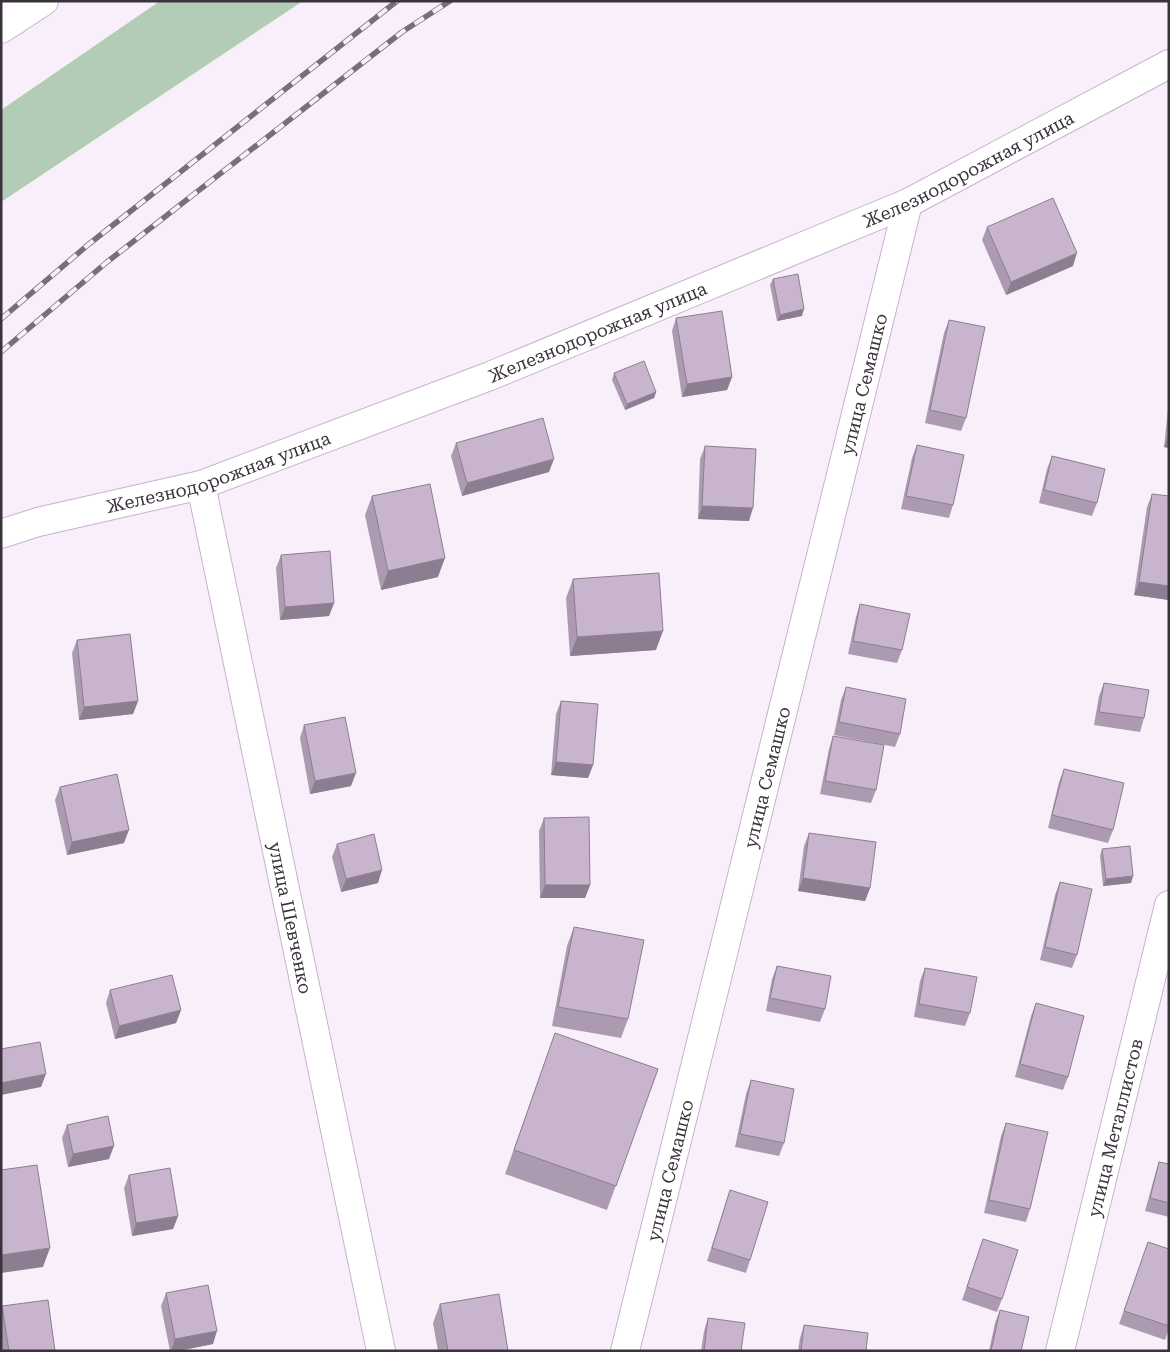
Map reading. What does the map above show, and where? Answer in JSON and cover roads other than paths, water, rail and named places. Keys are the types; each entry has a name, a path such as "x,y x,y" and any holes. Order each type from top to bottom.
{"street":[{"path":"5,18 44,1"},
{"name":"Железнодорожная улица","path":"1,534 38,522 201,485 490,376 908,203 1169,64"},
{"name":"улица Семашко","path":"625,1351 908,203"},
{"name":"улица Шевченко","path":"201,485 381,1351"},
{"name":"улица Металлистов","path":"1060,1351 1169,905"}],"railway":[{"path":"1,319 89,244 397,1"},
{"path":"1,352 107,262 402,32 450,1"}]}
